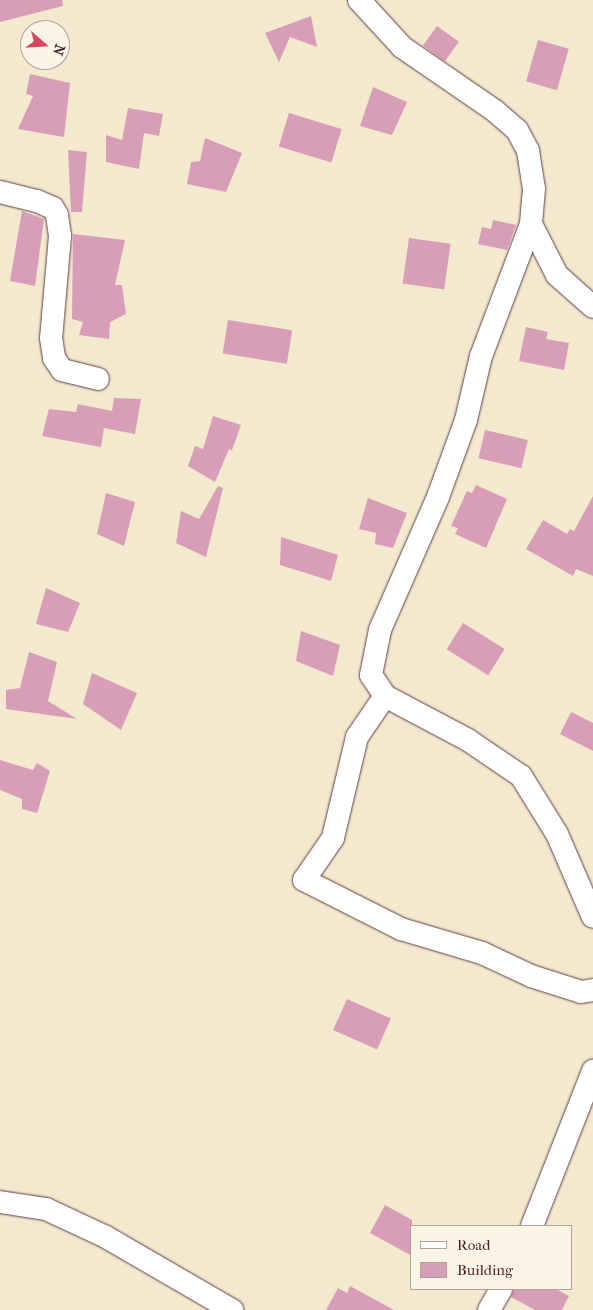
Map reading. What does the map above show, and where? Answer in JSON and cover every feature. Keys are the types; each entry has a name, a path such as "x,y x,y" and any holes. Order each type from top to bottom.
{"street":[{"path":"359,0 402,47 495,111 516,130 528,150 534,189 531,224 481,356 466,420 438,497 380,630 371,675 385,696 468,740 521,776 558,834 593,917"},
{"path":"0,192 37,201 53,208 57,215 60,236 50,338 54,358 62,370 98,379"},
{"path":"531,224 557,275 593,307"},
{"path":"385,696 357,737 333,838 304,880 401,929 482,953 531,976 581,992 593,990"},
{"path":"532,1225 593,1071"},
{"path":"0,1202 46,1210 89,1229 232,1310"},
{"path":"490,1310 500,1290"}],"building":[{"path":"0,0 62,0 63,6 0,22"},
{"path":"311,16 317,47 290,37 279,62 265,33"},
{"path":"437,26 459,42 445,61 423,45"},
{"path":"538,40 569,49 557,90 526,81"},
{"path":"30,74 70,83 64,137 18,129 33,96 26,94"},
{"path":"373,87 407,102 392,135 360,126"},
{"path":"128,108 163,114 159,136 144,133 139,169 106,162 106,135 122,140"},
{"path":"289,113 342,129 331,163 279,146"},
{"path":"205,138 242,153 226,192 187,184 191,162 200,161"},
{"path":"68,150 87,152 82,212 71,212"},
{"path":"22,211 44,219 35,286 10,281"},
{"path":"493,220 516,225 507,250 478,244 482,227 491,229"},
{"path":"73,234 125,240 115,285 122,285 126,314 110,322 109,339 79,335 83,322 72,319"},
{"path":"409,238 451,244 444,289 403,284"},
{"path":"228,320 292,330 287,364 223,354"},
{"path":"526,327 548,332 546,339 569,343 564,370 519,361"},
{"path":"114,398 141,399 135,434 104,428 101,447 42,436 49,409 76,412 78,404 112,411"},
{"path":"213,416 241,425 232,450 229,449 215,482 188,466 195,446 203,449"},
{"path":"485,430 528,440 521,468 478,458"},
{"path":"476,485 507,499 486,548 455,534 458,528 451,526 467,491 472,493"},
{"path":"218,486 223,488 206,557 176,543 181,511 199,519"},
{"path":"106,493 135,502 124,546 97,534"},
{"path":"593,496 593,576 576,569 573,576 526,549 543,520 567,534 570,529 574,531"},
{"path":"368,498 407,513 393,548 375,544 376,533 359,529"},
{"path":"281,537 338,555 331,581 280,565"},
{"path":"46,588 80,603 68,632 36,624"},
{"path":"463,623 505,649 488,675 447,649"},
{"path":"301,631 340,645 333,676 296,661"},
{"path":"29,652 57,662 48,701 77,719 6,709 6,690 20,688"},
{"path":"92,673 137,693 121,730 83,704"},
{"path":"571,712 593,723 593,751 560,734"},
{"path":"0,760 33,770 37,763 50,771 37,813 22,809 22,799 0,790"},
{"path":"347,999 391,1019 377,1050 333,1030"},
{"path":"385,1205 412,1220 412,1225 410,1225 410,1255 370,1233"},
{"path":"350,1286 394,1310 326,1310 338,1288 347,1293"},
{"path":"514,1290 558,1290 569,1296 562,1310 535,1310 511,1297"}]}
